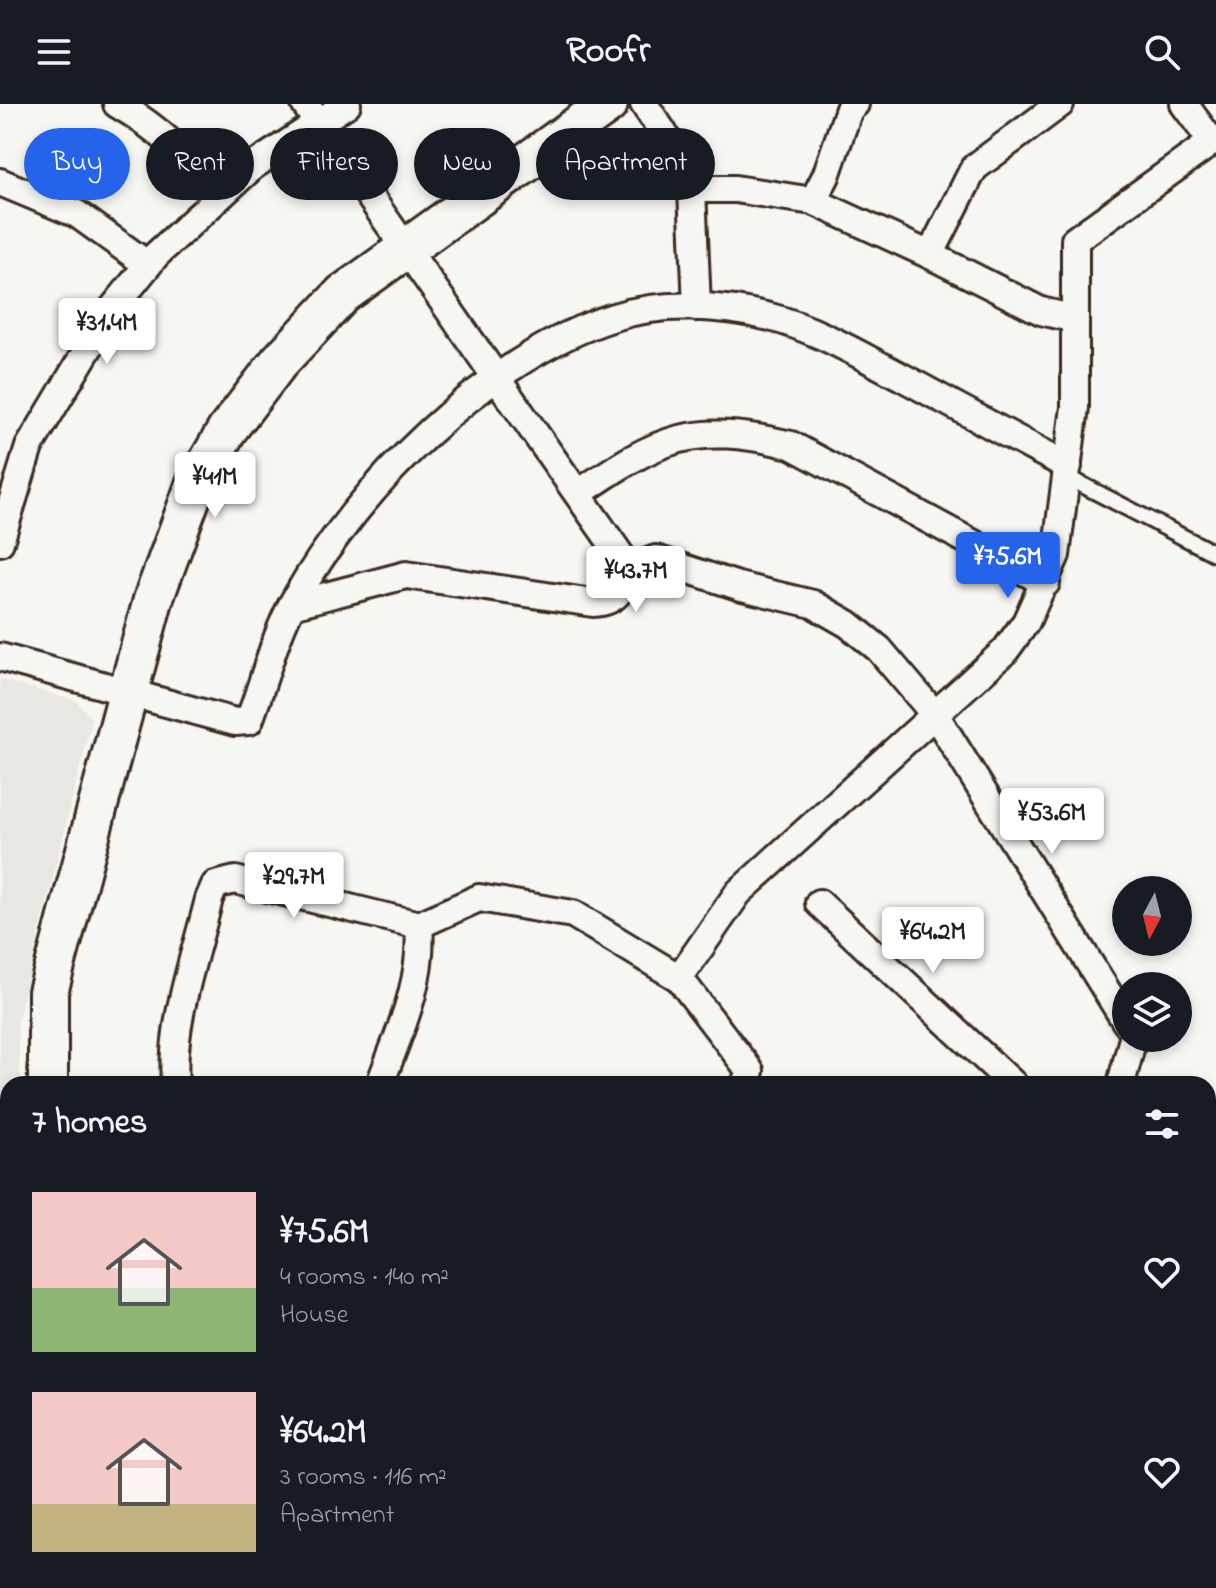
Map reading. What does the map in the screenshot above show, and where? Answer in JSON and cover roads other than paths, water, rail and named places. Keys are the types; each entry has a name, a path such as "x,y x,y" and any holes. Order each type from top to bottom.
{"street":[{"path":"117,104 153,128"},
{"path":"254,165 312,114 347,104"},
{"path":"48,1076 48,992 153,600 196,483 227,430 279,362 343,294 608,104"},
{"path":"644,104 660,128"},
{"path":"813,201 826,176 849,109 855,104"},
{"path":"930,255 974,168 1060,104"},
{"path":"679,978 738,893 1005,651 1046,583 1056,555 1075,407 1075,240 1214,140 1184,104"},
{"path":"312,114 630,569"},
{"path":"0,182 77,214 148,265"},
{"path":"715,189 735,189 813,201 1041,311 1075,319"},
{"path":"0,542 29,447 110,312 148,265 216,200"},
{"path":"692,200 697,307"},
{"path":"0,657 235,722 249,721 292,605 326,549 372,488 438,424 496,381 581,329 616,316 697,307 755,314 806,327 1068,471"},
{"path":"579,493 629,459 676,438 727,433 755,436 791,445 1046,583"},
{"path":"292,605 406,575 593,603 609,602 624,585 630,569 656,559 738,586 813,604 848,624 879,649 936,716 1112,999"},
{"path":"175,1076 183,1009 209,899 215,885 235,880 419,925 479,898 573,914 679,978 750,1071 748,1076"},
{"path":"819,903 1004,1076"},
{"path":"383,1076 410,1002 421,951 419,925"},
{"path":"1123,1076 1129,1052"}],"lane":[{"path":"1068,471 1216,554"}]}
